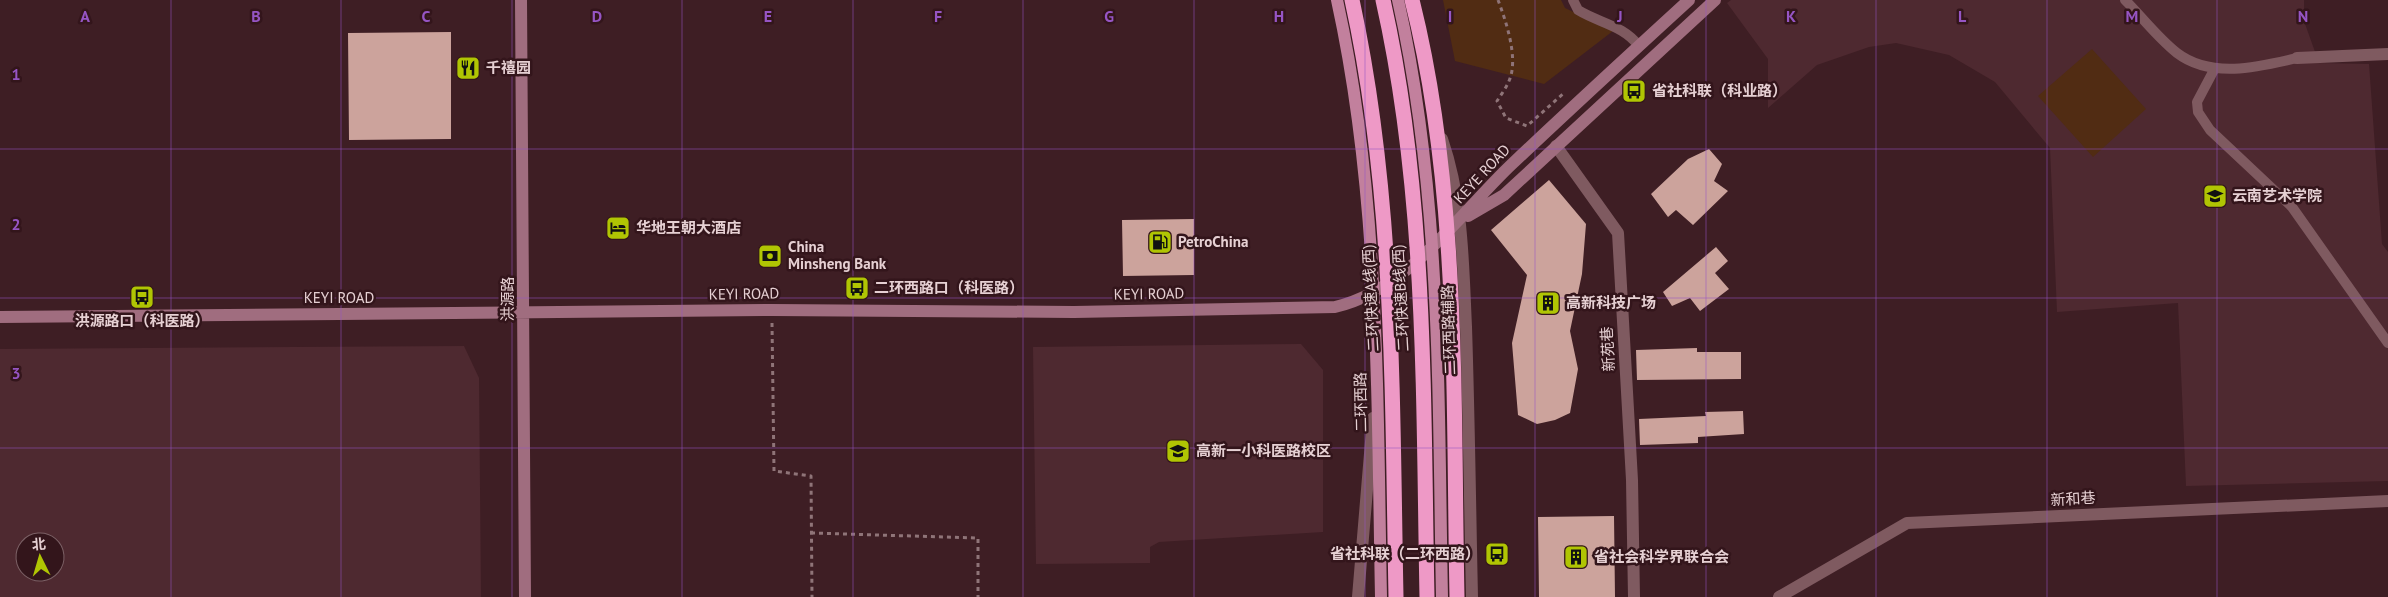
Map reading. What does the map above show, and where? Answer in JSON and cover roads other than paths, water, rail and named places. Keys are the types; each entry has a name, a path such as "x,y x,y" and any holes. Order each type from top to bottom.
{"highway":[{"name":"二环快速A线(西)","path":"1352,0 1372,108 1384,213 1390,328 1396,597"},
{"name":"二环快速B线(西)","path":"1383,0 1402,104 1414,220 1422,373 1427,597"},
{"path":"1412,0 1420,32 1432,100 1445,224 1451,334 1457,597"},
{"path":"1391,597 1395,526"}],"main road":[{"name":"二环西路","path":"1337,0 1359,127 1368,205 1374,294 1382,597"},
{"path":"1398,0 1412,70 1425,172 1432,249 1436,335 1442,597"}],"street":[{"name":"洪源路","path":"521,0 525,313 525,597"},
{"name":"KEYE ROAD","path":"1460,221 1492,183 1689,0"},
{"name":"KEYE ROAD","path":"1460,221 1504,195 1715,0"},
{"path":"2297,58 2388,54"},
{"name":"二环西路辅路","path":"1412,70 1434,118 1447,154 1457,194 1468,381 1472,597"},
{"name":"新苑巷","path":"1556,146 1618,233 1632,480 1634,597"},
{"name":"KEYI ROAD","path":"0,317 772,310 1074,312 1335,307 1374,294 1432,249 1460,221"},
{"path":"1358,597 1377,384"},
{"name":"新和巷","path":"1779,597 1907,523 2388,501"}],"lane":[{"path":"1573,0 1578,10 1619,28 1632,37 1639,46"},
{"path":"2125,0 2178,53 2215,68 2257,68 2297,58"},
{"path":"2215,68 2197,102 2198,112 2210,130 2292,207 2388,343"}],"place":[{"name":"千禧园","path":"468,68"},
{"name":"省社科联（科业路）","path":"1634,91"},
{"name":"云南艺术学院","path":"2215,196"},
{"name":"华地王朝大酒店","path":"618,228"},
{"name":"PetroChina","path":"1160,242"},
{"name":"China Minsheng Bank","path":"770,256"},
{"name":"二环西路口（科医路）","path":"857,288"},
{"name":"洪源路口（科医路）","path":"142,297"},
{"name":"高新科技广场","path":"1548,303"},
{"name":"高新一小科医路校区","path":"1178,451"},
{"name":"省社科联（二环西路）","path":"1497,554"},
{"name":"省社会科学界联合会","path":"1576,557"}]}
